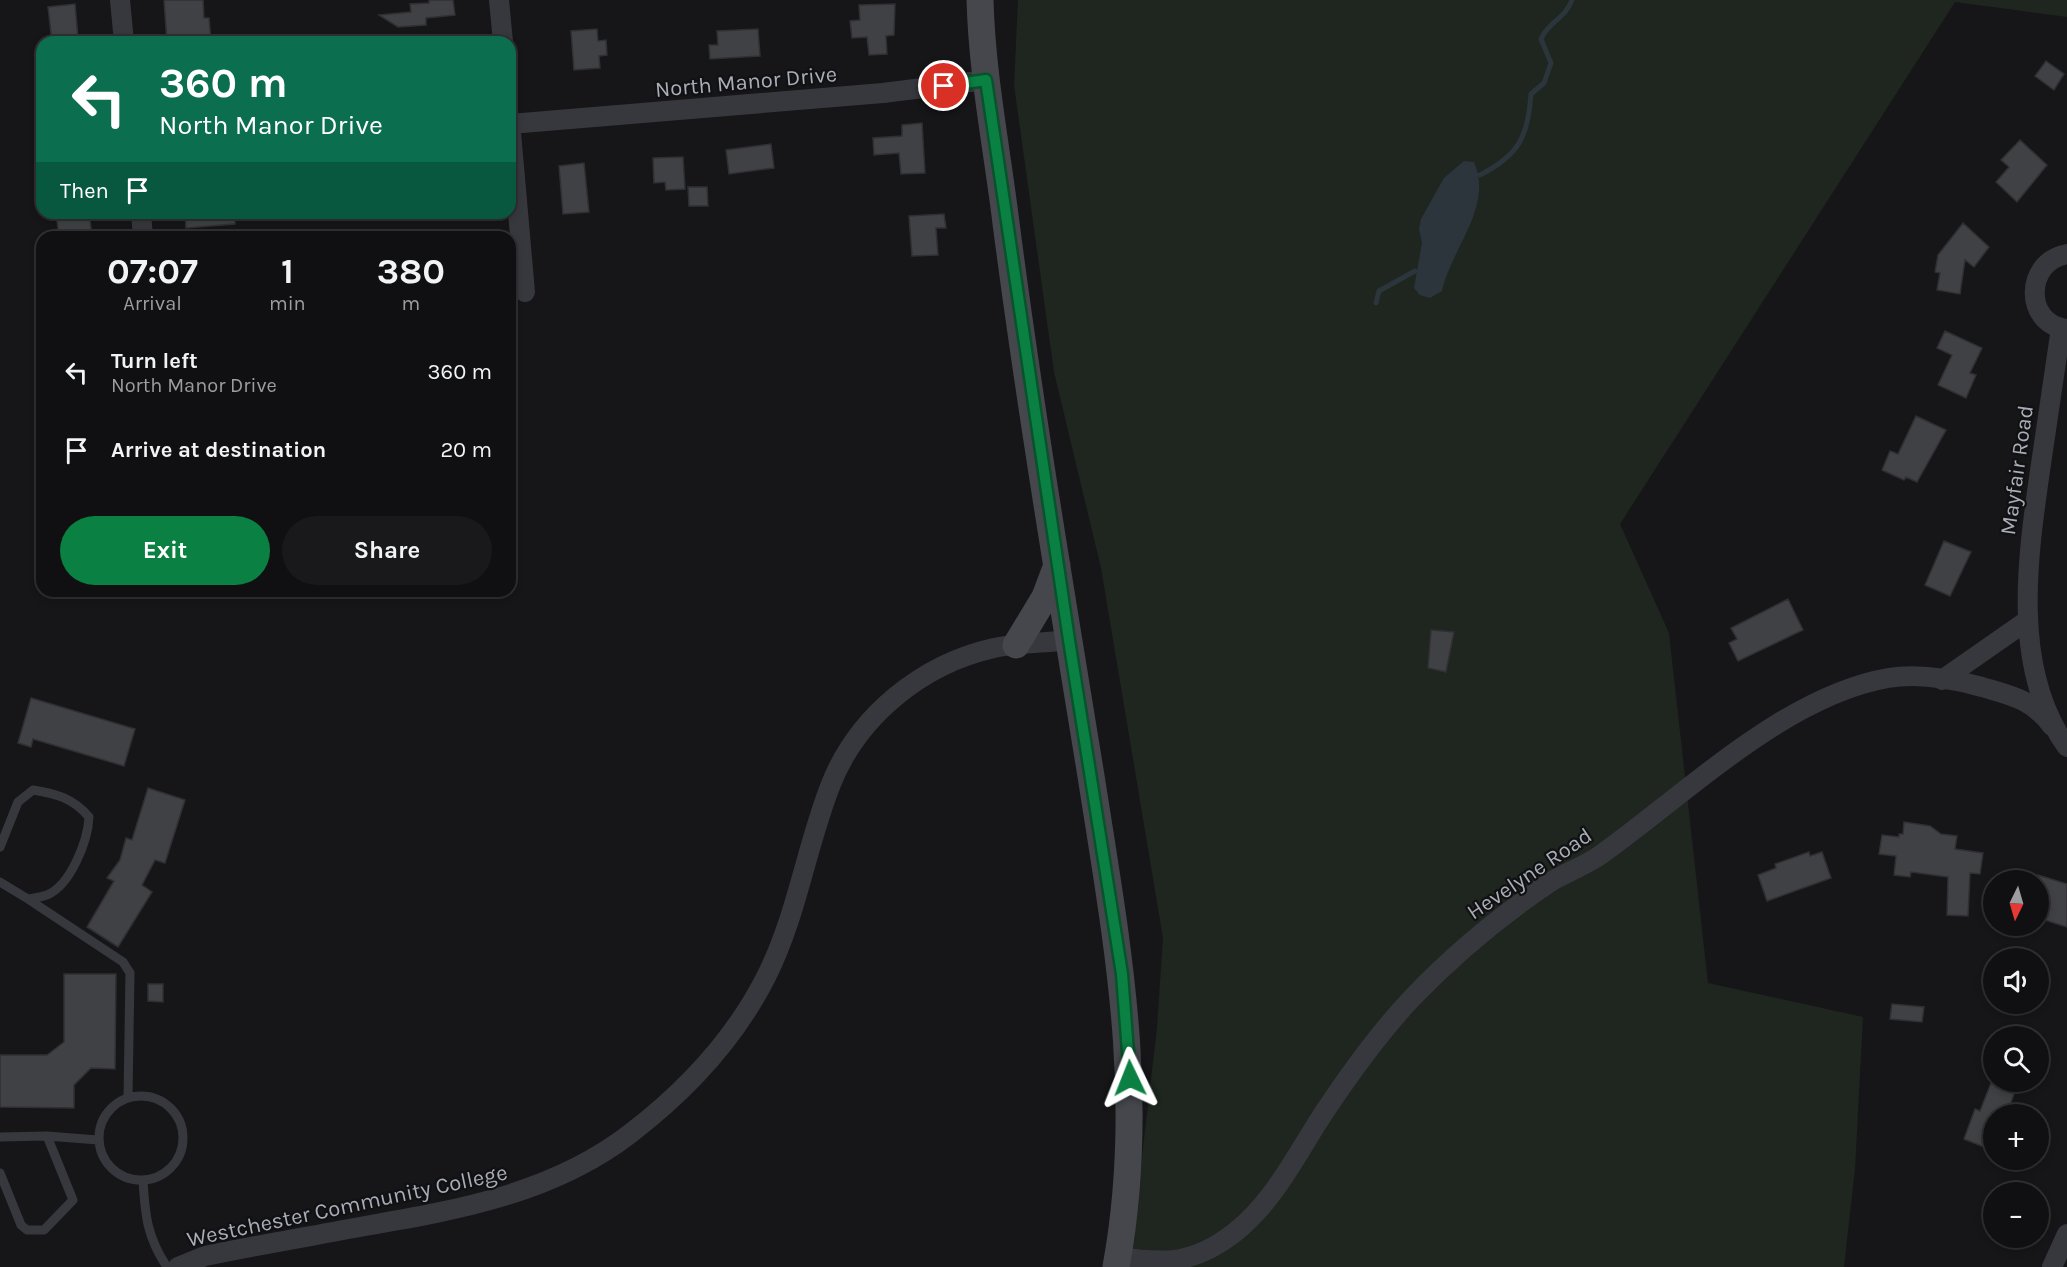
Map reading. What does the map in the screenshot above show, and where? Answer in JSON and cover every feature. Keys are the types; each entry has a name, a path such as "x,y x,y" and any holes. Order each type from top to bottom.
{"main road":[{"path":"980,0 986,80 1069,640 1122,974 1129,1043 1131,1096 1128,1178 1117,1262"},
{"path":"1016,645 1045,597 1058,564"}],"street":[{"path":"120,0 123,36"},
{"path":"499,0 502,36"},
{"name":"North Manor Drive","path":"516,123 883,93 986,80"},
{"path":"516,191 525,292"},
{"name":"Mayfair Road","path":"2067,254 2052,259 2043,267 2036,278 2034,290 2041,314 2064,329 2027,556 2028,620 2036,674 2052,726 2067,747"},
{"path":"1942,680 2028,620"},
{"name":"Westchester Community College","path":"178,1267 205,1256 500,1199 564,1174 628,1135 675,1096 712,1060 743,1018 767,975 789,922 831,784 860,734 894,696 930,672 971,654 1016,645 1069,640"},
{"name":"Hevelyne Road","path":"1117,1262 1197,1257 1236,1232 1285,1178 1338,1092 1372,1044 1411,999 1469,942 1554,880 1596,858 1768,730 1806,706 1888,678 1918,676 2018,697 2039,709 2052,726"},
{"path":"2052,1267 2067,1234"}],"lane":[{"path":"0,847 18,802 33,790 68,798 78,803 88,817 88,835 75,865 49,894 28,899"},
{"path":"0,882 123,962 130,973 128,1097"},
{"path":"142,1095 157,1098 169,1106 178,1117 183,1130 183,1145 178,1158 169,1170 157,1177 143,1180 129,1178 112,1169 101,1152 98,1140 100,1126 106,1113 116,1103 128,1097 142,1095"},
{"path":"0,1137 48,1136 98,1140"},
{"path":"0,1173 21,1225 27,1230 44,1230 73,1200 73,1193 48,1136"},
{"path":"143,1180 145,1214 153,1246 167,1267"}],"shaded area":[{"path":"1018,0 2067,0 2067,17 1955,2 1620,524 1669,633 1708,983 1863,1017 1855,1169 1844,1267 1129,1267 1157,1028 1163,938 1101,568 1054,372 1014,85"},
{"path":"1464,161 1474,162 1479,179 1479,195 1475,212 1446,276 1442,291 1430,298 1420,295 1414,288 1422,243 1419,229 1421,219 1444,178"}],"building":[{"path":"164,0 203,0 204,18 209,18 210,36 167,36"},
{"path":"429,0 453,0 455,15 426,18 426,25 398,27 379,15 411,12 410,4 429,3"},
{"path":"75,4 78,36 51,36 48,7"},
{"path":"895,4 894,35 886,36 887,54 869,55 867,37 852,38 850,21 860,20 859,5"},
{"path":"597,29 598,41 606,40 607,55 599,56 600,68 574,70 571,31"},
{"path":"758,29 760,56 710,59 709,45 718,45 717,31"},
{"path":"2046,61 2064,74 2054,90 2035,76"},
{"path":"922,123 925,173 901,174 899,153 874,155 873,138 902,136 902,125"},
{"path":"2020,140 2047,165 2017,202 1996,182 2009,167 2001,160"},
{"path":"771,144 774,168 729,174 726,150"},
{"path":"683,157 685,189 666,190 665,182 654,183 653,158"},
{"path":"584,163 589,212 563,214 559,166"},
{"path":"688,187 707,187 708,206 689,206"},
{"path":"944,214 946,228 936,228 938,255 912,256 909,216"},
{"path":"57,219 90,219 91,231 58,231"},
{"path":"185,219 235,219 235,224 186,228"},
{"path":"1963,223 1989,247 1974,267 1965,260 1960,294 1937,290 1940,273 1935,272 1938,255"},
{"path":"1945,331 1982,348 1970,373 1976,375 1966,398 1938,385 1952,355 1937,348"},
{"path":"1916,416 1946,430 1917,482 1906,477 1904,480 1882,470 1890,451 1898,454"},
{"path":"1944,541 1971,552 1950,596 1925,585"},
{"path":"1788,599 1803,630 1738,661 1729,643 1737,639 1731,628"},
{"path":"1431,630 1454,632 1446,672 1428,668"},
{"path":"31,698 135,729 124,766 33,739 31,747 18,743"},
{"path":"148,788 185,800 165,863 155,860 142,885 152,892 118,947 87,927 114,881 107,878 120,860 126,838 132,840"},
{"path":"1904,822 1930,826 1941,834 1957,836 1955,849 1983,853 1980,874 1970,873 1968,916 1947,915 1948,877 1911,872 1910,877 1894,875 1896,856 1879,854 1882,835 1899,837 1899,834 1903,834"},
{"path":"1809,852 1810,856 1822,852 1831,878 1767,901 1758,875 1776,868 1775,864"},
{"path":"2049,878 2067,884 2067,927 2049,921"},
{"path":"64,974 116,974 115,1069 91,1068 74,1085 74,1108 0,1107 0,1055 47,1055 64,1042"},
{"path":"148,984 163,984 163,1002 148,1001"},
{"path":"1892,1004 1924,1007 1922,1022 1890,1019"},
{"path":"1987,1092 2015,1092 2010,1104 1983,1104 1983,1147 1964,1139 1975,1109 1980,1111"}],"waterway":[{"path":"1480,175 1504,160 1519,143 1527,122 1531,94 1544,83 1551,63 1541,39 1548,28 1565,12 1572,0"},
{"path":"1376,303 1379,291 1415,271"}],"route":[{"path":"944,86 986,80 1016,292 1122,974 1130,1078"}]}
